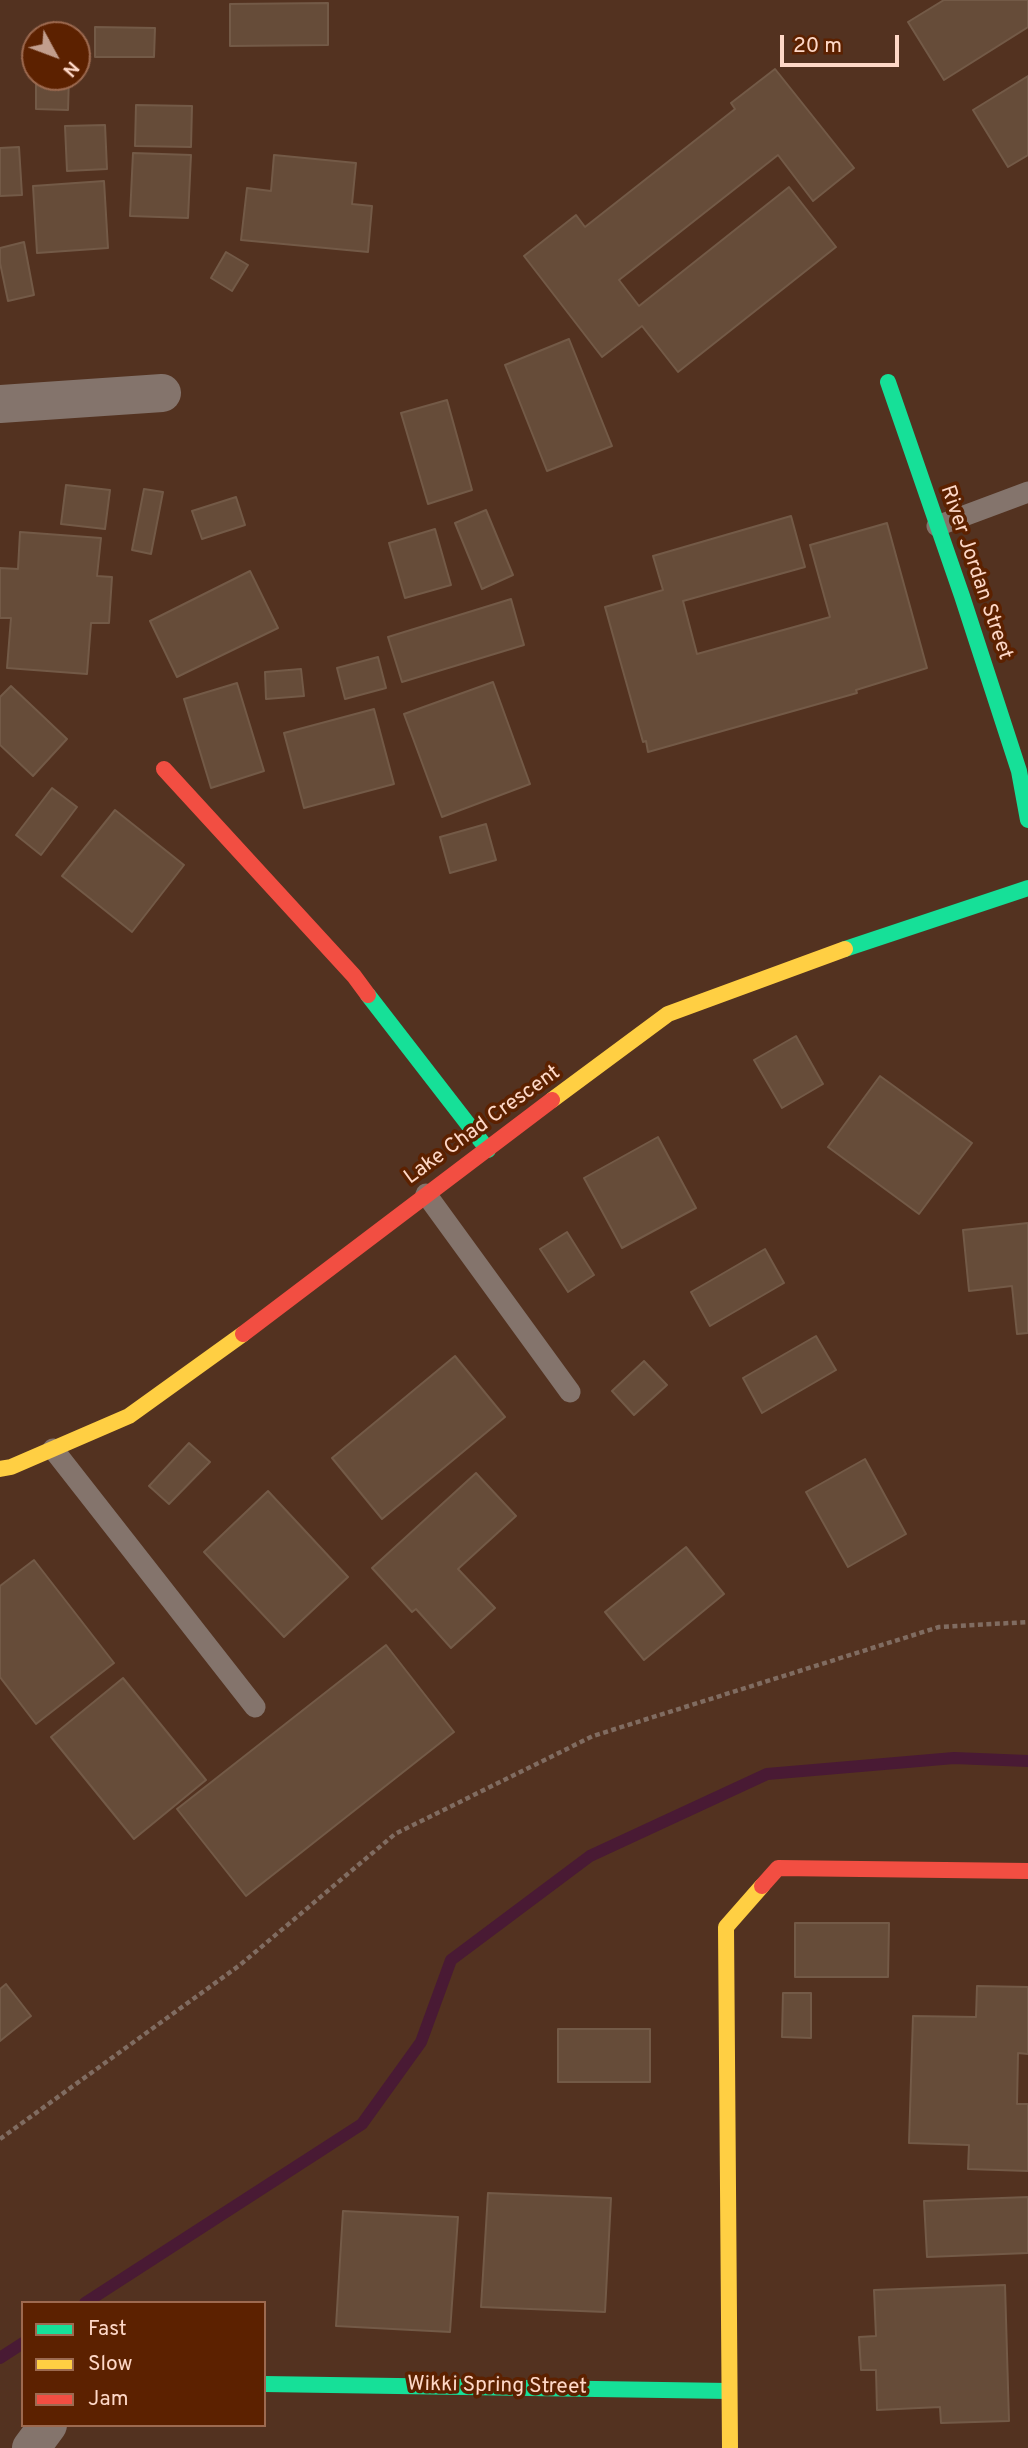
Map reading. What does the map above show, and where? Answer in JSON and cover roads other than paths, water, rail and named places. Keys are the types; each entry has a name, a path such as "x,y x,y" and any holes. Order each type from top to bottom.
{"street":[{"name":"River Jordan Street","path":"888,382 962,596 1018,771 1028,820"},
{"path":"0,404 162,393"},
{"path":"164,769 354,976 488,1150"},
{"name":"Lake Chad Crescent","path":"0,1469 11,1467 129,1416 228,1346 668,1014 849,947 1028,888"},
{"path":"730,2448 726,1927 778,1868 1028,1871"},
{"name":"Wikki Spring Street","path":"266,2384 729,2391"},
{"path":"31,2448 47,2427"}],"lane":[{"path":"937,526 1028,492"},
{"path":"426,1194 570,1392"},
{"path":"53,1449 255,1707"}],"waterway":[{"path":"88,2301 362,2124 421,2042 451,1960 590,1856 767,1774 954,1758 1028,1761"},
{"path":"0,2358 21,2344"}]}
